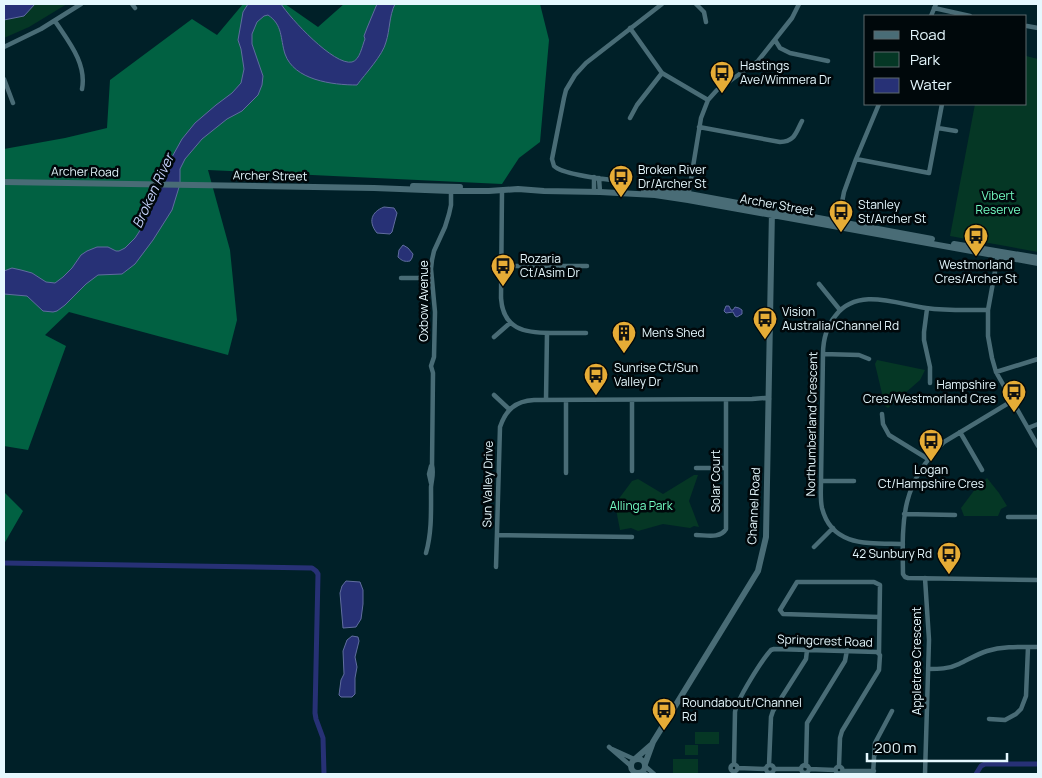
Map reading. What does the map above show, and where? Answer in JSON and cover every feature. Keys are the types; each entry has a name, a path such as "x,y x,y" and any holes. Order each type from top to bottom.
{"main road":[{"name":"Archer Road","path":"4,182 166,185"},
{"name":"Archer Street","path":"166,185 651,193 688,197 838,224 1030,259 1038,263"},
{"name":"Channel Road","path":"643,771 653,742 758,572 766,538 772,240 775,213"},
{"name":"Archer Street","path":"1030,259 1038,258"},
{"name":"Channel Road","path":"635,759 653,742"},
{"path":"635,759 643,760 643,771 634,772 631,770 631,763 635,759"}],"street":[{"path":"4,48 55,21 81,4"},
{"path":"620,181 558,170 553,164 552,157 562,106 566,90 580,68 662,4"},
{"path":"696,4 704,12 706,22"},
{"path":"688,197 701,118 708,100 717,90 758,61 792,18 799,4"},
{"path":"935,6 966,15"},
{"path":"55,21 78,56 84,80 82,89"},
{"path":"1027,26 1038,28"},
{"path":"630,28 662,72 708,100"},
{"path":"775,40 780,48 790,52 828,61"},
{"path":"630,118 637,104 662,72"},
{"path":"4,79 13,103"},
{"path":"838,224 844,192 878,105"},
{"path":"856,159 929,173 942,105"},
{"path":"700,127 787,142 794,138 802,121"},
{"path":"938,128 956,131"},
{"path":"596,178 597,191"},
{"name":"Oxbow Avenue","path":"426,554 430,540 434,474 432,465 433,373 436,366 434,357 435,312 432,260 438,239 445,227 449,214 451,189"},
{"path":"501,190 500,266 504,314 510,323 522,330 534,333 586,332"},
{"path":"998,253 988,310 988,336 992,358 996,372 1038,446"},
{"path":"500,266 588,266"},
{"path":"401,278 432,278"},
{"path":"819,284 840,310 862,299 872,299 927,309 988,310"},
{"path":"927,309 924,340 930,368 930,383"},
{"name":"Northumberland Crescent","path":"833,528 822,507 823,354 825,335 831,320 840,310"},
{"path":"494,337 510,323"},
{"path":"546,400 547,333"},
{"path":"823,354 860,355 869,359"},
{"path":"996,372 1038,359"},
{"path":"494,395 509,410 521,402 529,400 752,399 765,401 769,399"},
{"path":"566,400 566,474"},
{"path":"632,400 632,471"},
{"name":"Solar Court","path":"696,535 717,535 725,531 726,400"},
{"path":"1012,401 944,442 919,472 911,488 904,514 903,574 908,578 1038,580"},
{"name":"Sun Valley Drive","path":"496,566 500,427 504,416 509,410"},
{"path":"882,414 883,424 889,435 928,459"},
{"path":"1028,428 1038,424"},
{"path":"960,432 982,470"},
{"path":"696,468 726,468"},
{"path":"821,481 854,481"},
{"path":"904,514 955,515"},
{"path":"1008,516 1038,517"},
{"path":"814,547 833,528 842,536 856,542 903,544"},
{"path":"497,535 632,537"},
{"name":"Appletree Crescent","path":"925,578 928,632 925,774"},
{"path":"879,617 783,614 780,610 797,582 874,582 880,584 879,653"},
{"path":"989,719 1005,720 1021,709 1026,696 1028,647"},
{"path":"928,669 957,665 999,648 1038,647"},
{"name":"Springcrest Road","path":"735,769 735,712 742,696 768,653 774,649 874,651 879,653 879,670 842,729 839,771"},
{"path":"770,770 771,717 806,659 807,650"},
{"path":"805,770 807,723 845,661 846,650"},
{"path":"735,769 874,773 875,741 891,716 892,711"},
{"path":"631,770 609,747 635,759"},
{"path":"643,771 654,774"}],"green space":[{"path":"4,4 67,4 29,27 4,38"},
{"path":"243,4 285,4 318,27 344,4 540,4 549,40 540,142 519,158 502,184 208,170 230,250 237,320 228,355 69,312 45,335 66,346 28,450 4,446 4,149 107,128 110,80 192,19 217,35"},
{"name":"Vibert Reserve","path":"1027,56 1038,59 1038,252 950,236 975,105 1027,105"},
{"path":"877,360 925,370 920,380 888,408 885,406 875,364"},
{"name":"Allinga Park","path":"694,475 698,475 689,501 699,527 694,526 690,528 663,524 638,531 631,528 620,530 615,504 632,481 638,479 663,494"},
{"path":"987,478 1007,506 1001,509 998,516 964,516 961,508 982,480"},
{"path":"4,492 23,511 4,544"},
{"path":"695,732 719,732 719,744 695,744"},
{"path":"685,745 698,745 698,755 685,755"},
{"path":"673,759 698,759 698,774 673,774"}],"water":[{"path":"4,4 35,4 24,16 4,20"},
{"path":"248,4 281,4 293,20 324,49 335,57 352,62 357,59 377,4 395,4 384,47 357,85 326,82 305,75 297,70 285,54 276,23 268,15 264,16 257,22 252,34 252,44 263,76 258,95 242,111 227,119 202,139 185,159 180,169 180,184 172,210 135,264 122,274 98,275 65,305 53,312 43,311 27,296 4,294 4,271 12,268 21,270 32,273 46,282 55,283 87,251 97,247 108,247 119,251 135,238 144,222 162,175 182,139 195,123 232,93 241,83 244,69 238,40 243,12"},
{"path":"384,207 394,208 397,213 390,234 377,233 372,225 372,218 376,212"},
{"path":"403,245 413,254 410,261 404,261 398,257 399,250"},
{"path":"726,306 729,306 731,310 735,307 739,308 742,310 742,314 737,317 733,312 726,313 724,311"},
{"path":"346,581 360,582 363,590 363,604 361,619 356,627 343,628 340,593"},
{"path":"352,636 358,637 359,641 355,657 357,667 355,694 352,697 341,697 339,695 341,680 344,674 343,651 347,640"}],"waterway":[{"path":"4,563 312,568 318,574 315,713 323,738 324,774"},
{"path":"976,774 981,766 985,764 1038,764"}],"place":[{"name":"Hastings Ave/Wimmera Dr","path":"722,94"},
{"name":"Broken River Dr/Archer St","path":"621,198"},
{"name":"Stanley St/Archer St","path":"841,233"},
{"name":"Westmorland Cres/Archer St","path":"976,257"},
{"name":"Rozaria Ct/Asim Dr","path":"503,287"},
{"name":"Vision Australia/Channel Rd","path":"765,340"},
{"name":"Men's Shed","path":"624,354"},
{"name":"Sunrise Ct/Sun Valley Dr","path":"596,396"},
{"name":"Hampshire Cres/Westmorland Cres","path":"1014,413"},
{"name":"Logan Ct/Hampshire Cres","path":"931,462"},
{"name":"42 Sunbury Rd","path":"949,575"},
{"name":"Roundabout/Channel Rd","path":"664,731"}],"water label":[{"name":"Broken River","path":"153,191"}]}
